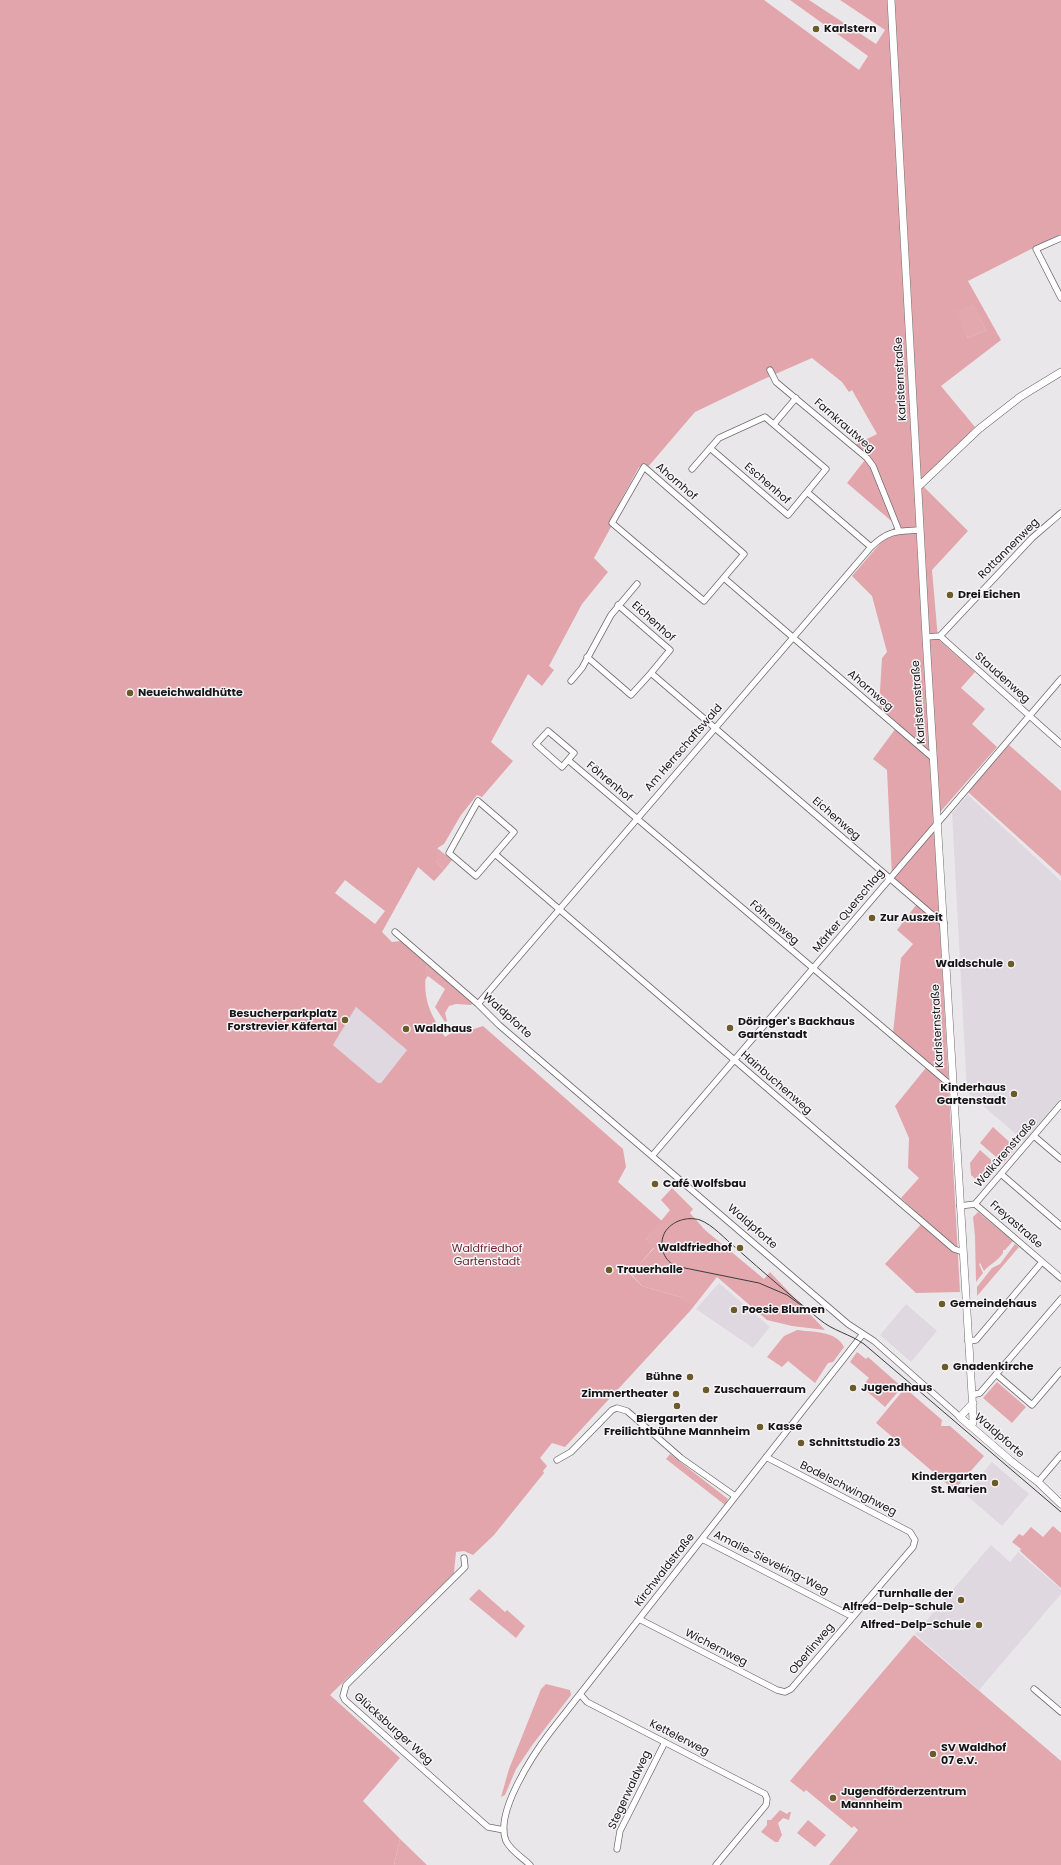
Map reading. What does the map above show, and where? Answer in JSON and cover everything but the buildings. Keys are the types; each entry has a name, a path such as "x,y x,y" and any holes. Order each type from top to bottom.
{"street":[{"name":"Karlsternstraße","path":"891,0 933,758 972,1396 973,1423 970,1426"},
{"path":"1061,238 1036,250 1061,298"},
{"name":"Farnkrautweg","path":"770,370 776,382 867,458 873,466 899,531"},
{"path":"918,487 979,429 1020,397 1061,372"},
{"path":"774,424 796,398"},
{"name":"Eschenhof","path":"692,468 710,448 719,438 765,417 826,469 788,515 710,448"},
{"name":"Ahornhof","path":"644,467 744,554 724,578 704,601 612,522 644,467"},
{"name":"Eschenhof","path":"807,492 871,547"},
{"name":"Rottannenweg","path":"940,636 1032,538 1061,513"},
{"name":"Am Herrschaftswald","path":"478,1004 871,547 880,538 890,532 920,530"},
{"path":"724,578 793,638"},
{"name":"Eichenhof","path":"571,681 582,668 611,615 637,584"},
{"name":"Eichenhof","path":"587,657 631,695 670,650 618,605"},
{"path":"926,637 940,636"},
{"name":"Staudenweg","path":"940,636 1061,744"},
{"name":"Ahornweg","path":"793,638 933,758"},
{"path":"651,673 715,729"},
{"name":"Märker Querschlag","path":"652,1156 1061,679"},
{"name":"Eichenweg","path":"715,729 889,878 944,923"},
{"path":"548,731 574,753 568,760 562,767 536,744 548,731"},
{"name":"Föhrenhof","path":"568,760 637,819"},
{"path":"478,801 514,832 495,854 476,876 449,853 478,801"},
{"name":"Föhrenweg","path":"637,819 812,969 953,1087"},
{"name":"Hainbuchenweg","path":"495,854 954,1249 963,1252"},
{"name":"Waldpforte","path":"395,932 478,1004 495,1021 652,1156 848,1324 897,1361 970,1426 1038,1482 1061,1504"},
{"name":"Walkürenstraße","path":"960,1206 975,1204 1061,1104"},
{"path":"1034,1136 1061,1159"},
{"path":"1001,1174 1061,1226"},
{"name":"Freyastraße","path":"975,1204 1061,1278"},
{"path":"968,1341 976,1340 1042,1262"},
{"path":"972,1396 978,1395 1061,1299"},
{"name":"Kirchwaldstraße","path":"504,1830 511,1799 527,1765 580,1694 863,1334"},
{"path":"996,1374 1032,1405 1061,1371"},
{"path":"960,1417 972,1403"},
{"path":"557,1460 570,1452 612,1410 620,1408 627,1410 681,1458 736,1496"},
{"path":"1038,1482 1061,1455"},
{"name":"Bodelschwinghweg","path":"766,1457 910,1532 914,1537 915,1543"},
{"name":"Amalie-Sieveking-Weg","path":"702,1539 853,1616"},
{"name":"Oberlinweg","path":"785,1692 791,1689 915,1543"},
{"name":"Glücksburger Weg","path":"464,1558 465,1567 346,1685 343,1696 345,1700 488,1827 504,1830"},
{"name":"Wichernweg","path":"639,1619 747,1676 785,1692"},
{"path":"1034,1689 1061,1712"},
{"name":"Kettelerweg","path":"580,1694 587,1702 762,1792 767,1799 766,1805 716,1865"},
{"name":"Stegerwaldweg","path":"617,1849 620,1831 665,1742"},
{"path":"504,1830 508,1844 530,1865"}],"shaded area":[{"path":"973,303 986,330 968,338 955,312"},
{"path":"1009,745 1061,791 1061,876 968,792"},
{"name":"Waldschule","path":"968,795 1061,881 1061,1098 1024,1141 967,1092 952,813"},
{"path":"437,848 452,860 444,870 436,861"},
{"path":"427,964 473,1003 471,1005 456,1004 449,1006 445,1013 447,1021 445,1022 435,1007 445,989 428,976 424,981"},
{"path":"356,1007 407,1050 381,1083 378,1083 333,1045"},
{"path":"993,1127 1016,1148 1003,1163 980,1143"},
{"path":"980,1150 998,1166 982,1185 971,1175 970,1163"},
{"path":"672,1188 693,1209 690,1213 705,1230 764,1279 770,1272 825,1330 792,1326 767,1320 717,1277 692,1306 680,1297 642,1286 631,1274 654,1248 646,1239 670,1210 661,1200"},
{"path":"978,1212 1013,1241 1005,1250 1003,1250 1003,1253 999,1258 984,1271 980,1263 979,1264 983,1273 976,1282 973,1217"},
{"path":"1015,1244 1019,1247 977,1296 977,1287 992,1268 1000,1264"},
{"path":"719,1283 770,1327 753,1348 696,1309"},
{"path":"906,1304 937,1331 911,1362 880,1335"},
{"path":"797,1330 830,1335 841,1342 844,1347 833,1362 828,1363 815,1383 788,1361 782,1367 767,1357 784,1336"},
{"path":"857,1352 866,1359 868,1357 902,1387 885,1407 862,1387 869,1378 850,1362"},
{"path":"997,1382 1026,1407 1012,1423 983,1398"},
{"path":"905,1388 942,1420 941,1426 950,1426 984,1456 954,1490 876,1423"},
{"path":"670,1454 728,1499 725,1505 666,1459"},
{"name":"Kindergarten St. Marien","path":"992,1462 1029,1494 1002,1526 965,1494"},
{"path":"1053,1526 1061,1533 1061,1588 1012,1542 1019,1534 1023,1536 1031,1527 1043,1537"},
{"name":"Alfred-Delp-Schule","path":"991,1545 1010,1562 1018,1552 1061,1589 1061,1594 979,1690 915,1634"},
{"path":"479,1589 505,1612 507,1610 525,1626 516,1638 469,1599"},
{"name":"SV Waldhof 07 e.V.","path":"914,1635 1061,1761 1061,1865 829,1865 858,1830 854,1826 852,1828 806,1790 804,1792 790,1781"},
{"path":"546,1684 570,1690 571,1695 533,1744 516,1769 505,1795 501,1797 509,1769 541,1689"},
{"path":"780,1810 787,1814 791,1812 789,1820 783,1818 778,1823 782,1835 778,1842 775,1842 761,1832 767,1825 767,1820 771,1820"},
{"path":"808,1820 826,1835 815,1847 797,1833"},
{"path":"400,1839 427,1865 394,1865"}],"green space":[{"name":"Waldfriedhof Gartenstadt","path":"0,0 764,0 859,70 868,56 790,0 809,0 876,44 885,30 840,0 1061,0 1061,234 968,281 1001,340 941,386 975,427 943,460 922,485 968,531 932,570 938,639 975,672 961,688 985,709 972,724 997,747 934,819 960,1292 916,1293 885,1264 925,1220 901,1198 919,1178 908,1168 909,1138 895,1106 929,1064 893,1033 901,958 913,944 897,930 920,900 892,877 887,770 873,759 899,724 879,707 882,658 887,652 872,596 852,576 896,525 847,483 868,456 855,445 877,434 852,390 849,392 842,382 812,358 695,412 647,468 639,467 609,522 611,527 594,558 608,572 582,604 549,666 554,670 542,686 528,674 491,742 513,761 482,797 477,795 461,815 444,844 436,849 436,861 444,870 434,881 418,867 382,932 392,942 401,941 427,964 425,986 426,995 434,1019 445,1037 457,1029 462,1033 483,1026 623,1149 626,1167 618,1182 662,1221 646,1239 654,1247 631,1275 642,1286 680,1297 692,1305 717,1277 690,1311 565,1447 552,1443 540,1458 547,1466 543,1471 544,1473 494,1535 473,1555 464,1551 456,1552 454,1573 330,1695 400,1758 363,1801 400,1839 394,1865 0,1865","holes":["973,304 986,330 968,338 956,312","345,880 385,911 375,924 335,893","356,1007 407,1050 381,1083 378,1083 333,1045"]}],"tram line":[{"path":"809,1311 787,1295 759,1283 675,1266 667,1260 663,1251 662,1242 665,1232 676,1222 685,1219 700,1220 710,1225 824,1323 864,1344 1061,1512"}],"place":[{"name":"Karlstern","path":"816,29"},
{"name":"Drei Eichen","path":"950,595"},
{"name":"Neueichwaldhütte","path":"130,693"},
{"name":"Zur Auszeit","path":"872,918"},
{"name":"Waldschule","path":"1011,964"},
{"name":"Besucherparkplatz Forstrevier Käfertal","path":"345,1020"},
{"name":"Döringer's Backhaus Gartenstadt","path":"730,1028"},
{"name":"Waldhaus","path":"406,1029"},
{"name":"Kinderhaus Gartenstadt","path":"1014,1094"},
{"name":"Café Wolfsbau","path":"655,1184"},
{"name":"Waldfriedhof","path":"740,1248"},
{"name":"Trauerhalle","path":"609,1270"},
{"name":"Gemeindehaus","path":"942,1304"},
{"name":"Poesie Blumen","path":"734,1310"},
{"name":"Gnadenkirche","path":"945,1367"},
{"name":"Bühne","path":"690,1377"},
{"name":"Jugendhaus","path":"853,1388"},
{"name":"Zuschauerraum","path":"706,1390"},
{"name":"Zimmertheater","path":"676,1394"},
{"name":"Biergarten der Freilichtbühne Mannheim","path":"677,1406"},
{"name":"Kasse","path":"760,1427"},
{"name":"Schnittstudio 23","path":"801,1443"},
{"name":"Kindergarten St. Marien","path":"995,1483"},
{"name":"Turnhalle der Alfred-Delp-Schule","path":"961,1600"},
{"name":"Alfred-Delp-Schule","path":"979,1625"},
{"name":"SV Waldhof 07 e.V.","path":"933,1754"},
{"name":"Jugendförderzentrum Mannheim","path":"833,1798"}]}
